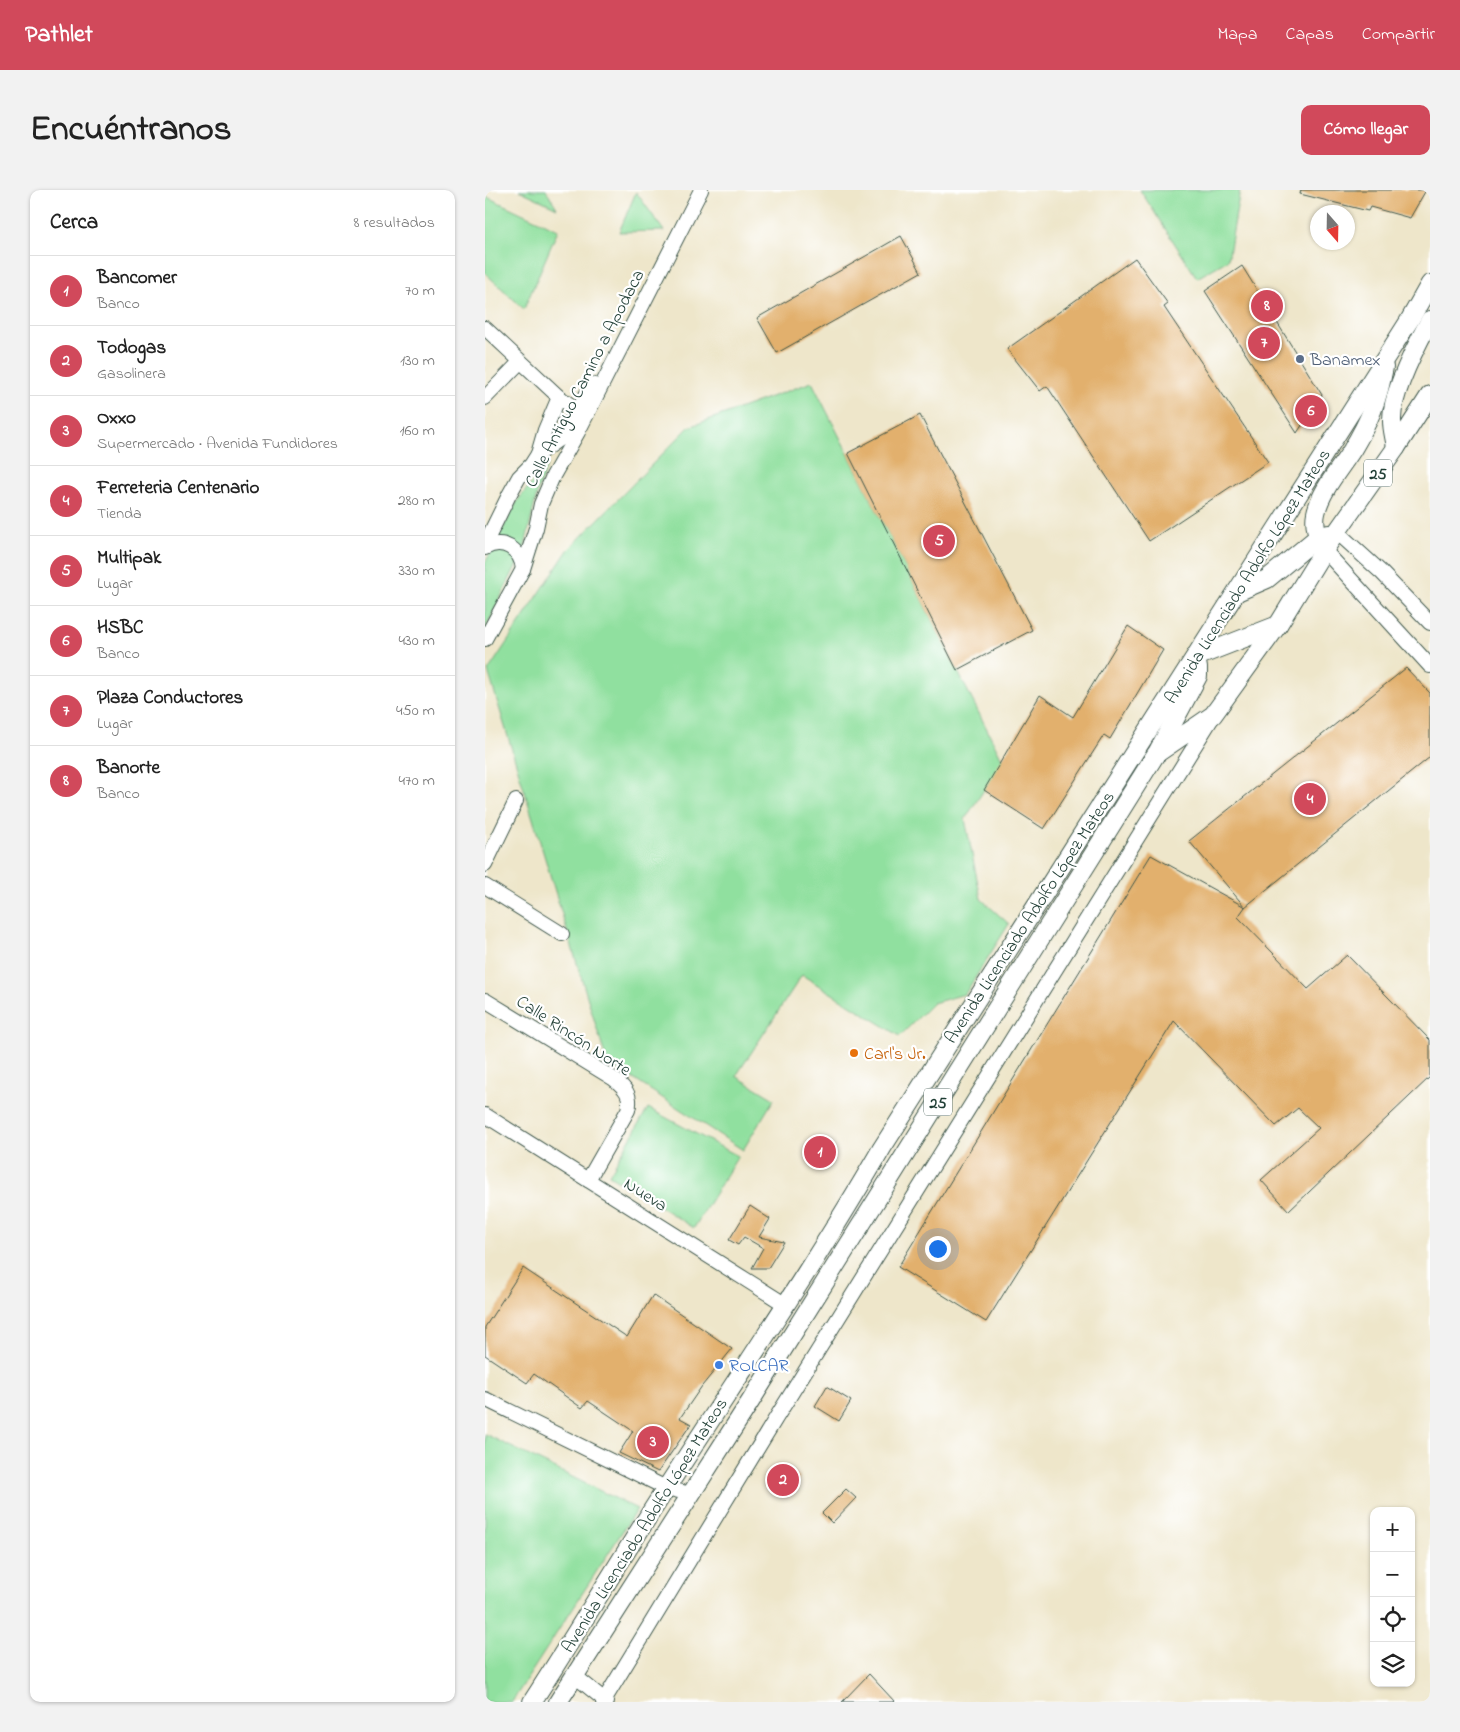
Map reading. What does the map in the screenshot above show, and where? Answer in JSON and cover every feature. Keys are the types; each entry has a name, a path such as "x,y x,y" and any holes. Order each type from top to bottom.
{"main road":[{"name":"Avenida Licenciado Adolfo López Mateos","path":"532,1702 666,1488 850,1204 882,1148 1196,657 1430,284"},
{"path":"1396,448 1392,420 1395,401 1412,353 1430,320"},
{"path":"1321,543 1315,522 1319,504 1373,411 1386,356"},
{"name":"25","path":"1337,532 1396,448 1430,395"},
{"path":"1237,592 1267,579 1337,532"},
{"name":"Avenida Licenciado Adolfo López Mateos","path":"558,1702 766,1377 1156,754 1213,715 1277,625 1321,543"},
{"path":"1156,754 1198,676 1196,657 1277,625"}],"street":[{"name":"Calle Antiguo Camino a Apodaca","path":"485,640 523,569 529,553 541,504 579,415 691,190"},
{"name":"Calle Antiguo Camino a Apodaca","path":"485,546 509,494 519,478 538,454 559,438 579,415 701,190"},
{"path":"485,328 579,415"},
{"path":"485,398 520,362"},
{"path":"538,454 545,430 559,397"},
{"path":"1337,532 1381,572 1430,623"},
{"path":"1321,543 1430,666"},
{"path":"485,546 495,544 509,546 519,555 523,569"},
{"path":"575,1676 605,1701 777,1418 1213,715"},
{"path":"485,865 516,802"},
{"path":"485,886 562,934"},
{"name":"Calle Rincón Norte","path":"485,1000 618,1083 627,1092 629,1098 628,1110 588,1180"},
{"name":"Nueva","path":"485,1115 786,1305"},
{"path":"485,1399 666,1488 691,1494"}],"green space":[{"path":"519,190 546,190 557,208"},
{"path":"1140,190 1240,190 1228,260 1197,278"},
{"path":"636,192 664,231 619,232"},
{"path":"485,196 558,230 524,309 485,273"},
{"path":"812,382 1003,761 965,819 981,899 1009,924 965,994 933,1003 900,1036 802,975 736,1076 774,1099 743,1150 607,1062 488,671 568,550 689,427"},
{"path":"548,463 538,489 524,550 485,629 485,563 518,500"},
{"path":"648,1108 738,1156 694,1228 609,1175"},
{"path":"485,1434 637,1509 512,1702 485,1702"}],"building":[{"path":"1301,190 1426,190 1410,218 1370,207 1368,211 1355,208 1355,205 1344,205 1300,194"},
{"path":"901,236 921,272 777,353 757,318"},
{"path":"1135,258 1168,304 1164,307 1268,462 1149,541 1047,386 1040,391 1007,349"},
{"path":"1242,266 1322,395 1297,433 1205,291"},
{"path":"920,415 1032,630 957,670 848,453"},
{"path":"1128,626 1163,650 1110,739 1104,735 1044,829 984,790 1040,695 1073,717"},
{"path":"1406,668 1430,693 1430,757 1245,907 1189,841"},
{"path":"1151,855 1245,907 1238,917 1308,989 1347,955 1430,1040 1430,1077 1289,1211 1261,1180 1319,1128 1298,1108 1276,1126 1174,1021 986,1322 898,1267"},
{"path":"750,1206 770,1219 759,1237 784,1242 768,1268 752,1268 763,1248 744,1237 738,1245 729,1240"},
{"path":"523,1268 627,1337 653,1295 732,1349 702,1386 680,1418 691,1424 658,1472 619,1453 633,1431 588,1401 582,1408 534,1374 527,1383 485,1355 485,1327"},
{"path":"827,1386 851,1401 839,1421 815,1406"},
{"path":"778,1463 800,1477 787,1497 765,1483"},
{"path":"846,1489 856,1498 832,1523 822,1513"},
{"path":"869,1674 895,1702 842,1702"}],"place":[{"name":"Banorte","path":"1267,306"},
{"name":"Plaza Conductores","path":"1264,343"},
{"name":"Banamex","path":"1300,359"},
{"name":"HSBC","path":"1311,411"},
{"name":"Multipak","path":"939,541"},
{"name":"Ferreteria Centenario","path":"1310,799"},
{"name":"Carl's Jr.","path":"854,1053"},
{"name":"Bancomer","path":"820,1152"},
{"name":"ROLCAR","path":"719,1365"},
{"name":"Oxxo","path":"653,1442"},
{"name":"Todogas","path":"783,1480"}]}
